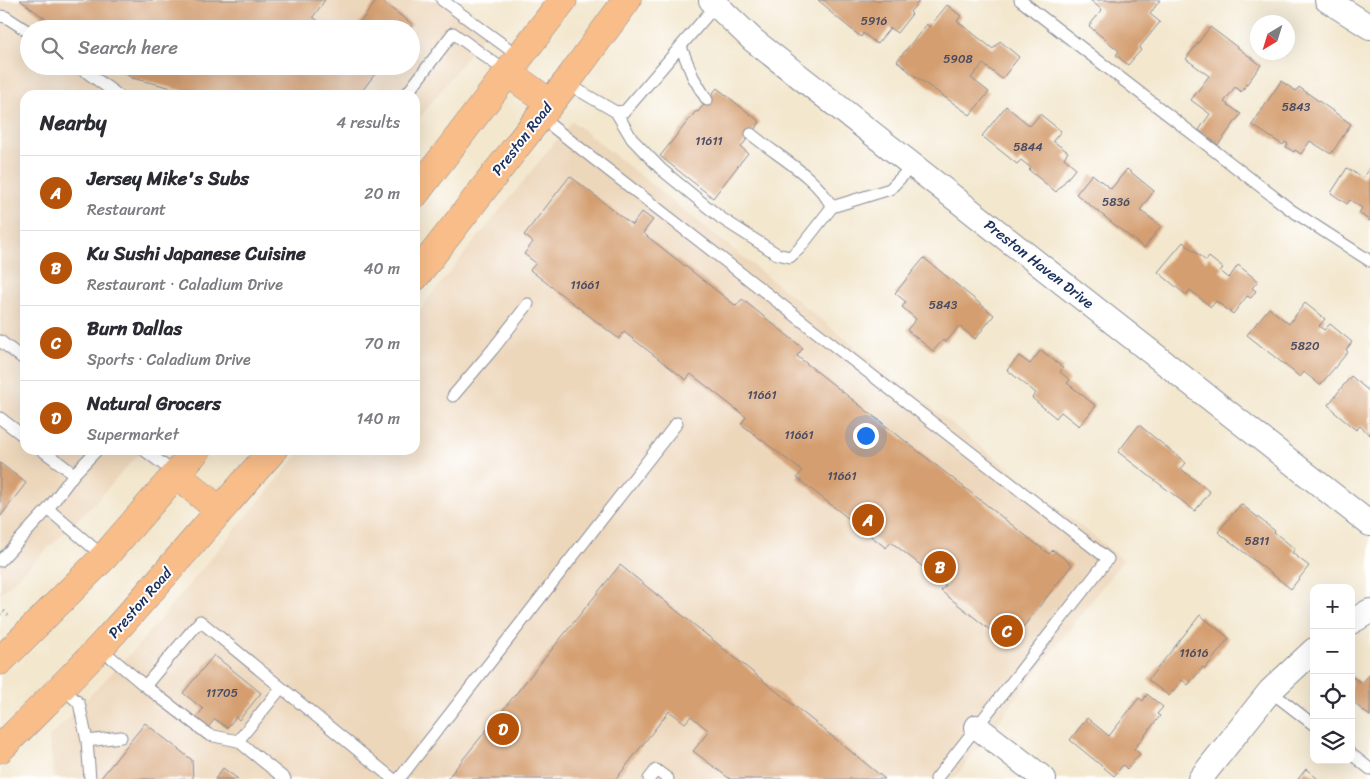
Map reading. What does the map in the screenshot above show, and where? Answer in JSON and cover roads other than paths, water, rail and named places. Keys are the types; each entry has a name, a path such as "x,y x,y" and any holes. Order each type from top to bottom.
{"main road":[{"path":"420,187 563,0"},
{"name":"Preston Road","path":"420,271 552,101 627,0"},
{"path":"514,65 552,101"},
{"path":"0,662 104,557 193,455"},
{"name":"Preston Road","path":"0,749 100,648 268,455"},
{"path":"176,474 219,510"}],"street":[{"path":"1327,0 1370,27"},
{"name":"Preston Haven Drive","path":"714,2 753,40 1370,524"},
{"path":"1355,620 1370,611"},
{"path":"1200,779 1270,691 1310,654"},
{"path":"977,727 1044,779"}],"lane":[{"path":"442,0 514,65"},
{"path":"1020,0 1291,210 1370,261"},
{"path":"552,101 616,112 625,111 681,47 714,2"},
{"path":"0,16 20,27"},
{"path":"410,90 453,34 514,65"},
{"path":"681,47 693,77 707,100"},
{"path":"90,75 111,90"},
{"path":"552,101 1108,559 936,779"},
{"path":"616,112 632,139 662,170 721,218 777,254 790,257 799,249 832,207 890,188 913,165"},
{"path":"751,134 802,173 826,196 832,207"},
{"path":"453,396 528,304"},
{"path":"0,341 20,356"},
{"path":"0,418 20,433"},
{"path":"399,779 677,423"},
{"path":"49,455 74,474"},
{"path":"0,560 48,509 74,474 92,455"},
{"path":"151,455 176,474"},
{"path":"48,509 104,557"},
{"path":"145,686 200,621 394,779"},
{"path":"100,648 145,686 209,735 238,741 285,779"},
{"path":"61,687 80,703 87,741 90,779"},
{"path":"238,741 281,688"},
{"path":"1270,691 1310,722"},
{"path":"87,741 121,737"},
{"path":"1355,757 1370,769"},
{"path":"649,779 656,770 668,779"}],"place":[{"name":"Jersey Mike's Subs","path":"868,520"},
{"name":"Ku Sushi Japanese Cuisine","path":"940,567"},
{"name":"Burn Dallas","path":"1007,631"},
{"name":"Natural Grocers","path":"503,729"}]}
